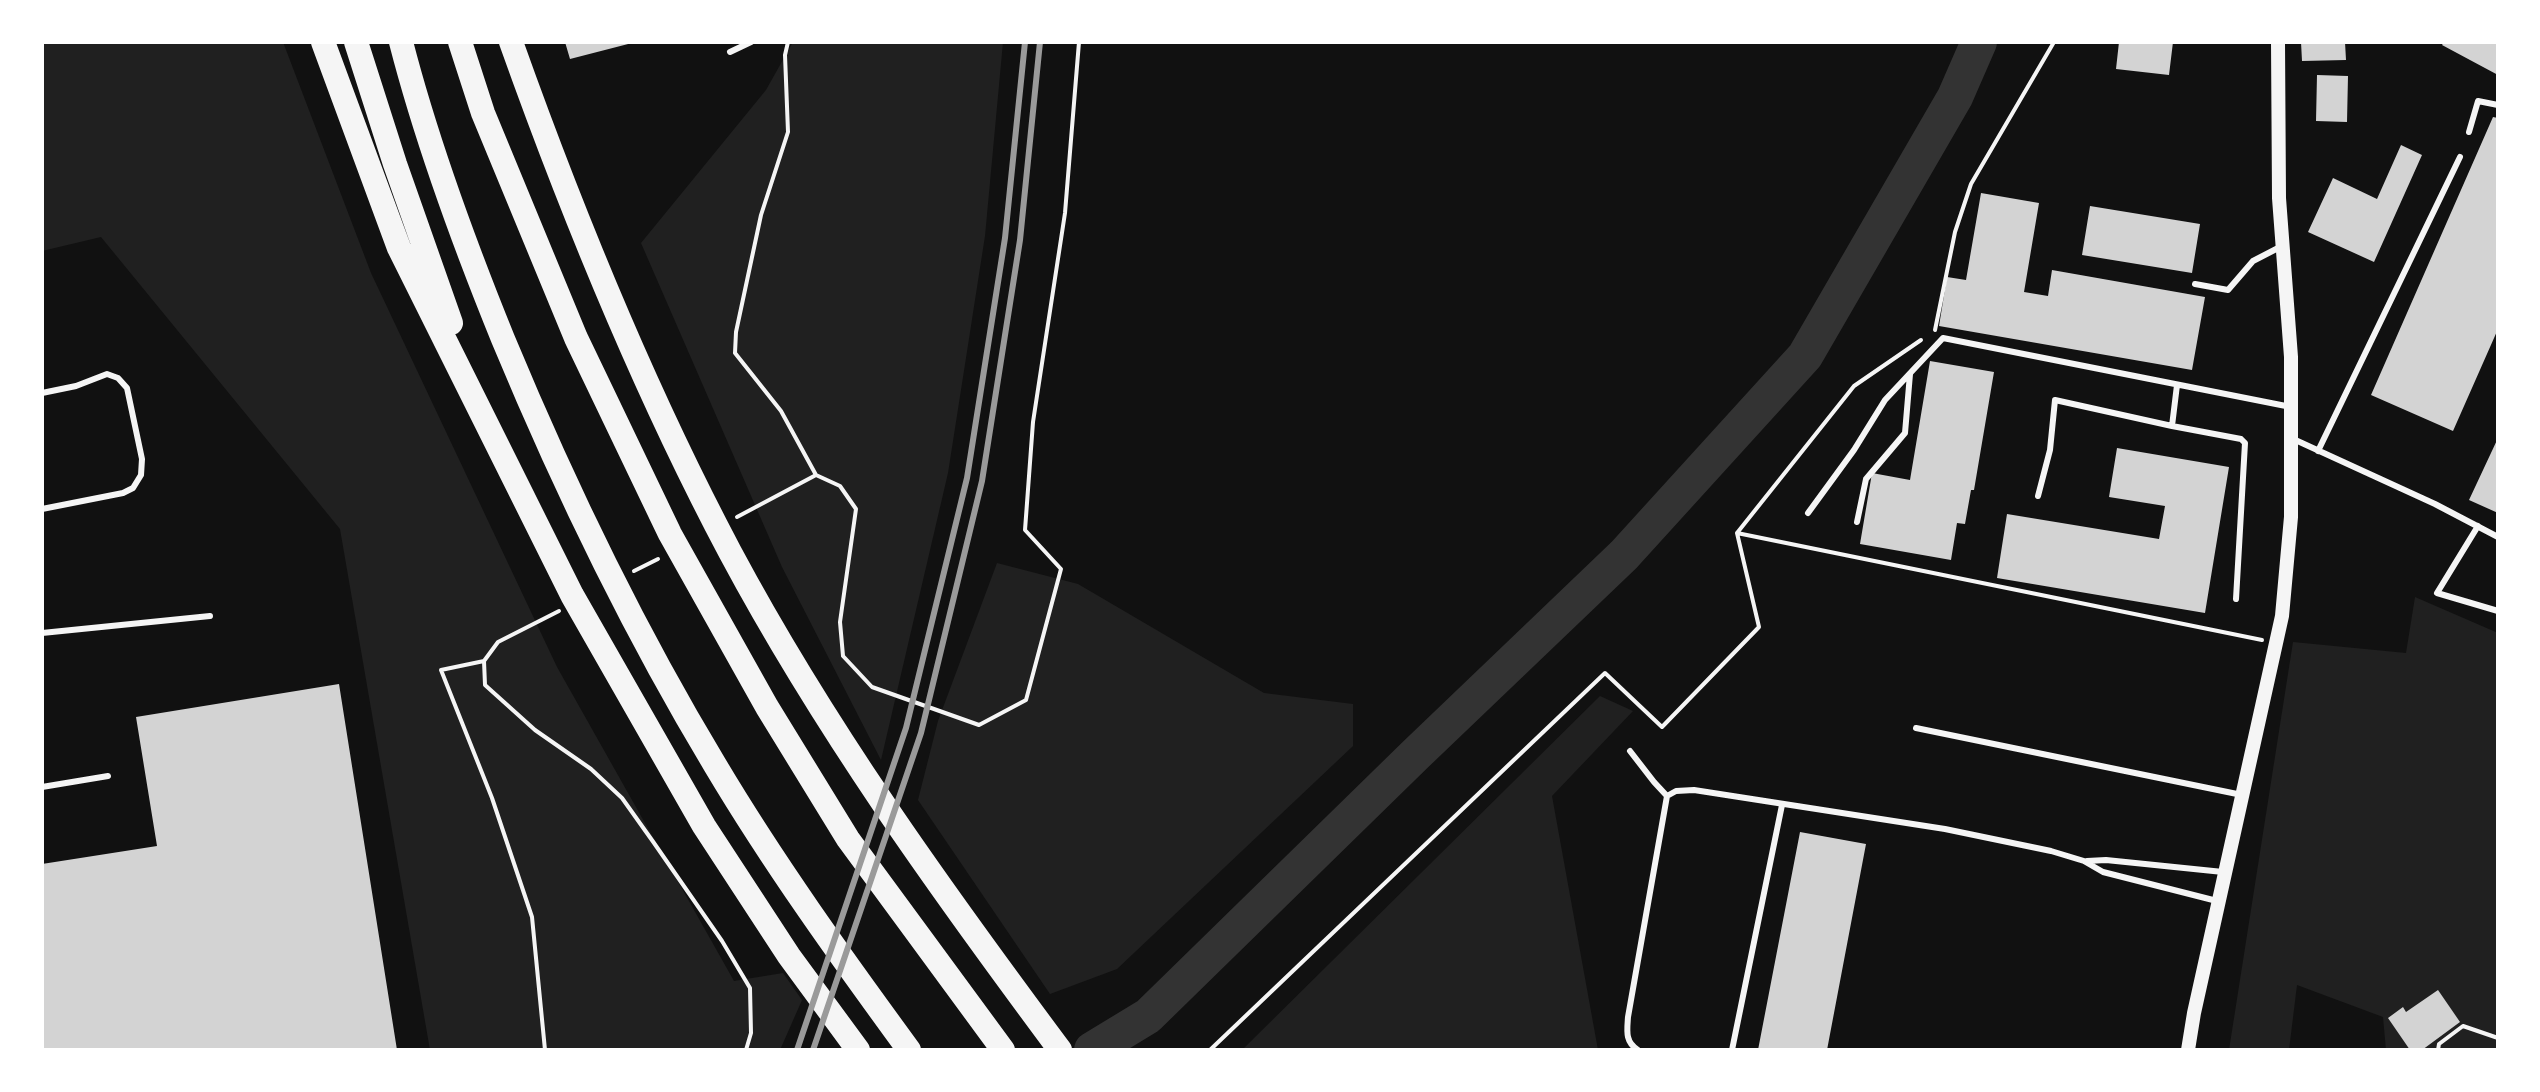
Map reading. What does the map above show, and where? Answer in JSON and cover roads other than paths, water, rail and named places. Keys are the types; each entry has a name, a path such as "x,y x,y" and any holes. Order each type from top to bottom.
{"highway":[{"path":"323,42 399,248 572,595 704,826 789,956 858,1050"},
{"path":"356,42 459,347 532,517"},
{"path":"401,42 448,194 486,297 531,407 589,534 716,766 807,908 909,1050"},
{"path":"460,42 483,113 576,338 659,512 767,707 848,839 1003,1050"},
{"path":"511,42 558,171 608,294 663,418 731,553 867,780 956,910 1060,1050"}],"street":[{"path":"2188,1050 2282,616 2291,517 2291,357 2279,198 2278,42"}],"lane":[{"path":"730,52 751,42"},
{"path":"2469,132 2478,101 2498,105"},
{"path":"2318,451 2460,157"},
{"path":"2195,284 2228,290 2253,261 2282,246"},
{"path":"1808,513 1854,450 1885,400 1943,338 2291,407"},
{"path":"42,393 76,386 107,374 118,378 129,394 142,459 141,475 133,488 123,493 42,509"},
{"path":"1857,522 1866,479 1905,433 1910,374"},
{"path":"2172,426 2177,385"},
{"path":"2038,496 2050,450 2055,400 2241,439 2245,443 2236,599"},
{"path":"2291,438 2498,537"},
{"path":"2478,526 2437,593 2498,611"},
{"path":"42,633 210,616"},
{"path":"1916,728 2242,795"},
{"path":"1630,751 1667,796 1628,1017 1627,1038 1631,1046 1638,1050"},
{"path":"42,787 108,776"},
{"path":"1667,796 1676,791 1694,790 1945,829 2051,851 2084,861 2103,872 2219,901"},
{"path":"1732,1050 1782,805"},
{"path":"2084,861 2106,860 2225,872"}],"waterway":[{"path":"1092,1050 1148,1016 1624,555 1805,356 1955,97 1979,42"}],"railway":[{"path":"797,1050 906,728 967,478 1005,238 1025,42"},
{"path":"813,1050 921,733 982,481 1020,240 1040,42"}]}
